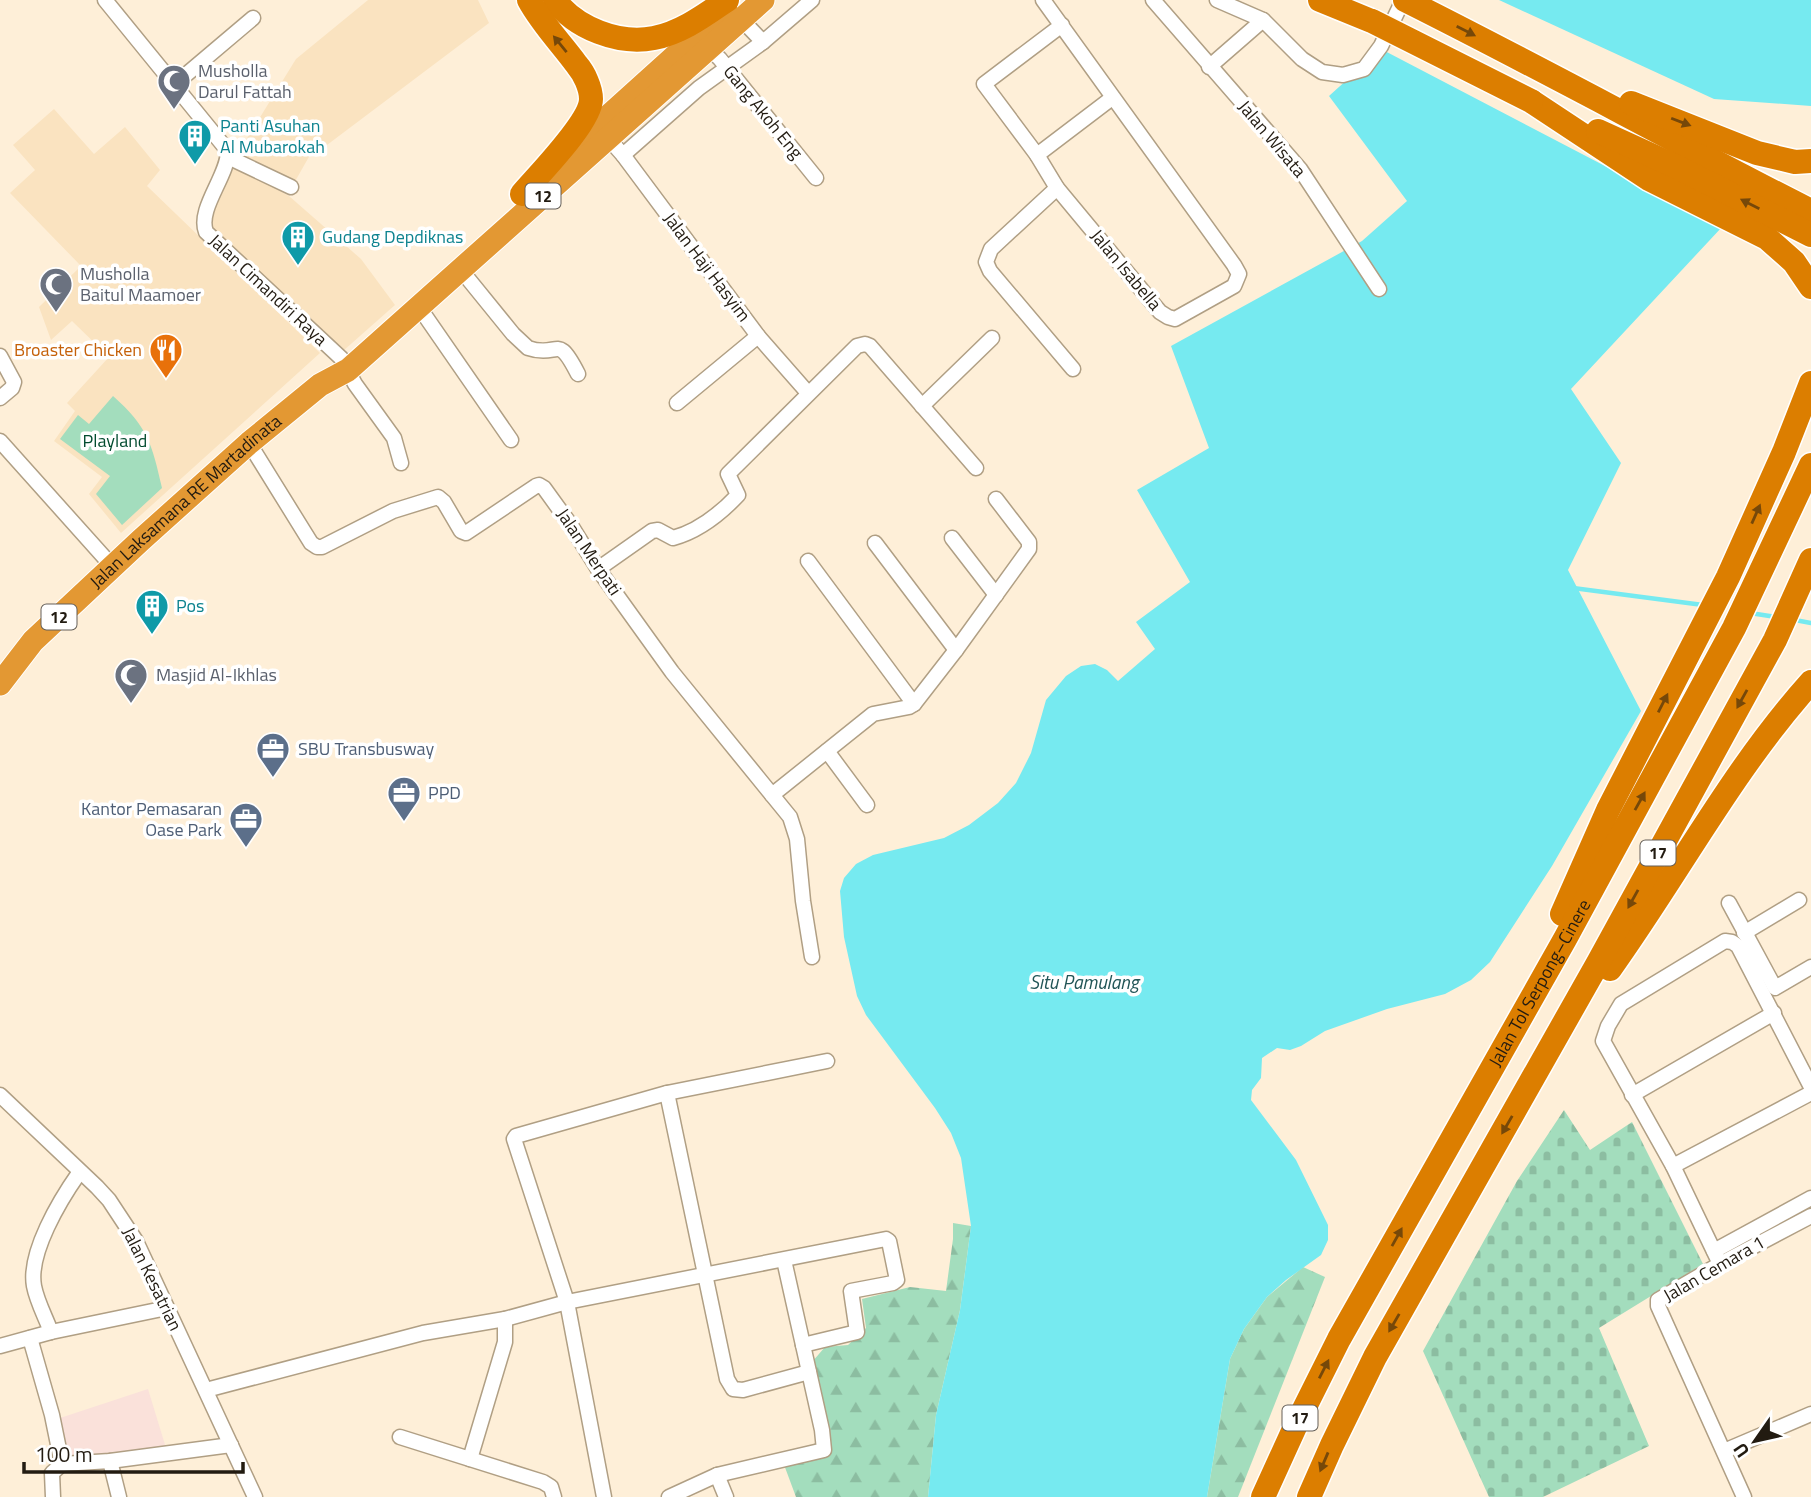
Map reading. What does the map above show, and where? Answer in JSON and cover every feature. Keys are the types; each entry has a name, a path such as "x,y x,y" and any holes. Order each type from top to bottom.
{"highway":[{"path":"522,194 585,119 591,101 589,89 579,67 545,26 529,0"},
{"path":"555,0 577,22 605,35 636,38 654,38 735,6"},
{"name":"Jalan Laksamana RE Martadinata","path":"0,684 33,641 112,566 249,443 344,364 522,194 735,6 763,0"},
{"path":"1320,0 1371,21 1531,101 1677,167 1811,235"},
{"path":"1337,0 1371,21"},
{"path":"1404,0 1548,72 1685,147 1811,211"},
{"name":"Jalan Laksamana RE Martadinata","path":"344,364 419,307 461,270 616,147 709,48 735,6"},
{"path":"1548,72 1757,153 1795,162 1811,161"},
{"path":"1531,101 1649,179 1767,238 1794,262 1811,287"},
{"path":"1500,1054 1608,810 1728,577 1784,452 1811,383"},
{"name":"Jalan Tol Serpong–Cinere","path":"1263,1497 1339,1339 1500,1054 1734,628 1811,465"},
{"name":"17","path":"1309,1497 1375,1357 1540,1066 1775,639 1811,560"},
{"path":"1540,1066 1650,913 1778,719 1811,682"}],"street":[{"path":"105,0 225,144 228,157 291,187"},
{"path":"616,147 763,42 812,0"},
{"name":"Jalan Isabella","path":"1043,0 1062,24 1239,274 1234,286 1175,318 1160,312 1058,188 984,84 1062,24"},
{"name":"Jalan Wisata","path":"1153,0 1300,169 1378,289"},
{"path":"1217,0 1263,20 1303,60 1322,72 1343,75 1364,69 1381,46 1404,0"},
{"path":"735,6 763,42"},
{"path":"174,84 253,18"},
{"path":"1209,67 1263,20"},
{"name":"Gang Akoh Eng","path":"709,48 816,178"},
{"path":"1037,155 1112,98"},
{"name":"Jalan Haji Hasyim","path":"616,147 758,337 808,393"},
{"name":"Jalan Cimandiri Raya","path":"228,157 204,219 206,232 344,364 394,438 401,463"},
{"path":"1058,188 991,248 986,262 989,271 1073,369"},
{"path":"461,270 513,334 528,348 565,350 578,374"},
{"path":"419,307 511,440"},
{"path":"677,404 758,337"},
{"path":"922,406 992,338"},
{"path":"598,569 652,531 658,530 673,538 687,534 720,513 738,495 728,474 857,346 870,346 976,468"},
{"path":"0,356 14,382 12,388 0,398"},
{"path":"0,441 112,566"},
{"name":"Jalan Merpati","path":"249,443 317,547 322,547 393,510 438,497 444,502 461,531 466,533 540,485 550,494 598,569 672,672 790,817 797,839 812,957"},
{"path":"772,795 873,714 914,704 956,649 1029,549 1029,542 996,499"},
{"path":"952,538 996,596"},
{"path":"875,543 956,649"},
{"path":"808,561 914,704"},
{"path":"827,751 867,805"},
{"path":"1744,933 1799,900"},
{"path":"1729,903 1775,988 1811,967"},
{"path":"1811,1087 1738,946 1732,942 1725,941 1621,1004 1603,1041 1673,1166 1717,1257 1811,1198"},
{"path":"1632,1094 1774,1013"},
{"path":"604,1497 567,1302 514,1139 516,1136 667,1093 827,1061"},
{"path":"667,1093 727,1379 733,1389 743,1390 809,1372"},
{"path":"1673,1166 1811,1093"},
{"name":"Jalan Kesatrian","path":"0,1095 79,1173 97,1187 123,1220 136,1241 255,1497"},
{"path":"51,1332 34,1287 34,1261 44,1235 79,1173"},
{"name":"Jalan Cemara 1","path":"1744,1497 1658,1306 1658,1300 1717,1257 1811,1216"},
{"path":"206,1390 423,1333 505,1319 567,1302 886,1239 891,1244 895,1282 851,1291 857,1332 803,1345"},
{"path":"668,1497 717,1475 824,1450 822,1430 784,1260"},
{"path":"0,1346 51,1332 167,1308"},
{"path":"470,1459 505,1342 505,1319"},
{"path":"30,1338 52,1415 62,1464"},
{"path":"1724,1451 1811,1414"},
{"path":"400,1437 543,1482 551,1487 554,1497"},
{"path":"52,1497 52,1473 62,1464 110,1461 231,1445"},
{"path":"110,1461 119,1497"},
{"path":"717,1475 726,1497"}],"shaded area":[{"path":"368,0 478,0 489,23 310,155 289,192 233,161 296,59"},
{"path":"54,109 94,154 125,127 160,170 147,186 320,353 121,533 89,494 102,477 54,441 75,411 67,403 109,357 72,321 51,340 39,307 81,266 10,193 35,170 13,145"},
{"name":"Gudang Depdiknas","path":"232,164 289,196 361,259 395,305 343,351 207,228"},
{"path":"148,1389 166,1448 65,1460 57,1419"}],"green space":[{"name":"Playland","path":"113,396 134,417 147,437 162,488 122,525 96,494 110,476 60,439 78,415 89,424"},
{"path":"1564,1110 1590,1150 1632,1122 1703,1264 1599,1328 1649,1446 1543,1497 1489,1497 1423,1351 1517,1181"},
{"path":"953,1223 971,1226 960,1310 936,1415 928,1497 796,1497 783,1462 804,1452 823,1437 812,1362 825,1347 848,1345 866,1328 862,1299 910,1287 946,1291"},
{"path":"1303,1267 1325,1277 1238,1497 1207,1497 1230,1359 1244,1329 1267,1297"}],"water":[{"path":"1499,0 1811,0 1811,106 1714,99"},
{"name":"Situ Pamulang","path":"1381,49 1722,227 1571,389 1621,463 1568,570 1641,711 1552,866 1490,962 1471,980 1445,994 1387,1009 1325,1031 1290,1050 1277,1048 1262,1058 1261,1078 1252,1090 1251,1100 1296,1160 1328,1225 1328,1240 1321,1255 1267,1297 1244,1329 1230,1359 1207,1497 928,1497 936,1415 960,1310 971,1226 961,1158 951,1133 866,1015 857,996 844,937 840,891 844,878 856,864 873,855 944,838 969,825 998,803 1016,783 1031,753 1046,700 1066,676 1081,666 1095,664 1107,670 1118,681 1155,649 1136,622 1190,582 1137,490 1209,448 1171,346 1362,241 1407,201 1329,96"}],"waterway":[{"path":"1573,588 1703,605"},
{"path":"1750,613 1776,617"},
{"path":"1795,620 1811,623"}],"place":[{"name":"Musholla Darul Fattah","path":"174,111"},
{"name":"Panti Asuhan Al Mubarokah","path":"195,166"},
{"name":"Gudang Depdiknas","path":"298,267"},
{"name":"Musholla Baitul Maamoer","path":"56,314"},
{"name":"Broaster Chicken","path":"166,380"},
{"name":"Pos","path":"152,636"},
{"name":"Masjid Al-Ikhlas","path":"131,705"},
{"name":"SBU Transbusway","path":"273,779"},
{"name":"PPD","path":"404,823"},
{"name":"Kantor Pemasaran Oase Park","path":"246,849"}]}
